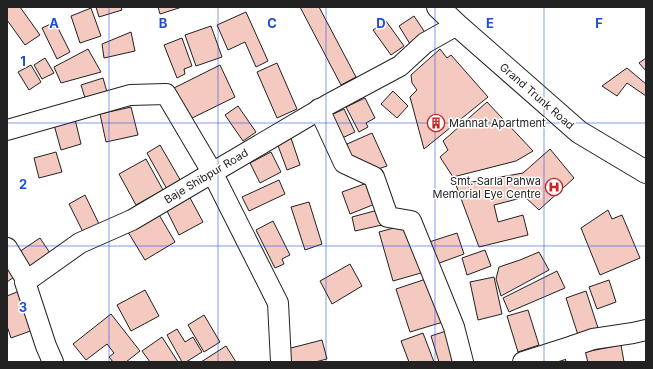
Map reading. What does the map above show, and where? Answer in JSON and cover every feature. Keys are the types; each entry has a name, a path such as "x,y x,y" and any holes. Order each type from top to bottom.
{"main road":[{"name":"Grand Trunk Road","path":"446,12 579,132 646,172"}],"street":[{"name":"Baje Shibpur Road","path":"27,280 80,244 132,220 319,110 400,66 425,43 446,12"},
{"path":"7,130 130,95 166,94 212,172 278,303 281,362"},
{"path":"319,110 344,163 374,177 388,217 411,221 454,327 464,362"},
{"path":"7,248 27,280 25,282 43,339 53,362"},
{"path":"522,362 575,354 593,340 646,330"}],"building":[{"path":"7,7 20,7 40,35 25,45 7,20"},
{"path":"96,7 121,7 122,10 99,17"},
{"path":"158,7 182,7 160,14"},
{"path":"300,7 319,7 356,77 341,85"},
{"path":"91,8 101,36 80,43 71,16"},
{"path":"246,12 268,61 256,67 245,42 228,50 217,25"},
{"path":"414,16 426,34 410,44 399,26"},
{"path":"386,21 404,46 391,55 373,30"},
{"path":"55,22 70,52 57,59 42,28"},
{"path":"211,26 222,57 196,66 185,35"},
{"path":"131,32 135,51 104,58 102,44"},
{"path":"182,38 192,66 184,69 185,74 177,78 164,45"},
{"path":"88,49 101,72 61,83 54,67"},
{"name":"Mannat Apartment","path":"440,49 447,58 451,55 488,97 424,149 410,97 417,90 412,83 411,75"},
{"path":"45,58 54,73 42,79 34,65"},
{"path":"646,58 646,71 639,63"},
{"path":"277,63 297,109 277,118 257,72"},
{"path":"31,65 41,82 29,90 18,72"},
{"path":"220,65 235,97 190,119 174,88"},
{"path":"627,68 646,84 646,96 627,83 617,96 602,86"},
{"path":"103,78 109,99 85,98 81,85"},
{"path":"393,91 408,106 397,118 381,104"},
{"path":"365,98 375,118 366,123 368,127 359,132 346,107"},
{"path":"487,102 533,151 516,161 453,177 440,157 448,150 443,141"},
{"path":"238,106 256,132 243,141 225,115"},
{"path":"131,107 138,135 106,142 100,114"},
{"path":"344,109 355,132 338,140 327,117"},
{"path":"74,115 81,144 61,150 53,121"},
{"path":"372,133 387,166 372,171 353,163 347,144"},
{"path":"291,138 300,165 287,170 277,143"},
{"path":"160,145 182,183 168,191 147,153"},
{"path":"550,149 574,178 539,210 525,197 494,205 498,222 523,215 528,235 479,247 456,185 523,173"},
{"path":"56,152 62,172 39,178 34,158"},
{"path":"271,152 281,172 260,183 250,163"},
{"path":"146,159 163,190 136,205 119,174"},
{"path":"279,180 285,194 249,211 242,197"},
{"path":"367,183 375,204 350,214 342,192"},
{"path":"85,195 99,224 83,232 69,204"},
{"path":"189,196 203,222 179,235 166,209"},
{"path":"309,202 322,244 305,250 291,207"},
{"path":"378,210 382,225 355,231 352,217"},
{"path":"608,210 612,219 622,215 640,258 600,275 581,228"},
{"path":"158,213 175,242 145,260 128,232"},
{"path":"273,221 290,255 282,259 284,264 275,268 256,230"},
{"path":"408,224 421,273 393,281 379,232"},
{"path":"457,233 464,254 434,265 426,243"},
{"path":"40,238 52,256 28,272 16,254"},
{"path":"485,250 491,266 467,275 462,258"},
{"path":"539,252 549,270 501,296 496,279 499,267"},
{"path":"350,264 362,286 332,304 320,281"},
{"path":"7,267 14,277 7,282"},
{"path":"557,271 565,288 509,312 503,298"},
{"path":"494,277 502,314 478,320 470,282"},
{"path":"429,278 443,322 410,332 396,289"},
{"path":"609,280 616,302 597,309 589,287"},
{"path":"22,290 36,329 11,338 7,326 7,296"},
{"path":"145,290 159,316 131,331 117,305"},
{"path":"586,291 599,331 579,338 566,298"},
{"path":"528,310 539,345 518,352 507,316"},
{"path":"111,314 140,351 126,362 113,362 109,357 114,353 107,344 86,360 73,344"},
{"path":"204,315 220,342 204,352 188,325"},
{"path":"177,329 185,342 193,337 202,352 186,362 182,362 167,335"},
{"path":"449,330 460,362 439,362 431,336"},
{"path":"423,333 434,362 409,362 401,341"},
{"path":"162,337 178,362 150,362 142,351"},
{"path":"322,340 327,359 315,362 291,362 287,349"},
{"path":"621,345 624,362 586,362 585,352"},
{"path":"226,346 236,362 201,362"}],"place":[{"name":"Mannat Apartment","path":"436,123"},
{"name":"Smt. Sarla Pahwa Memorial Eye Centre","path":"554,187"}]}
